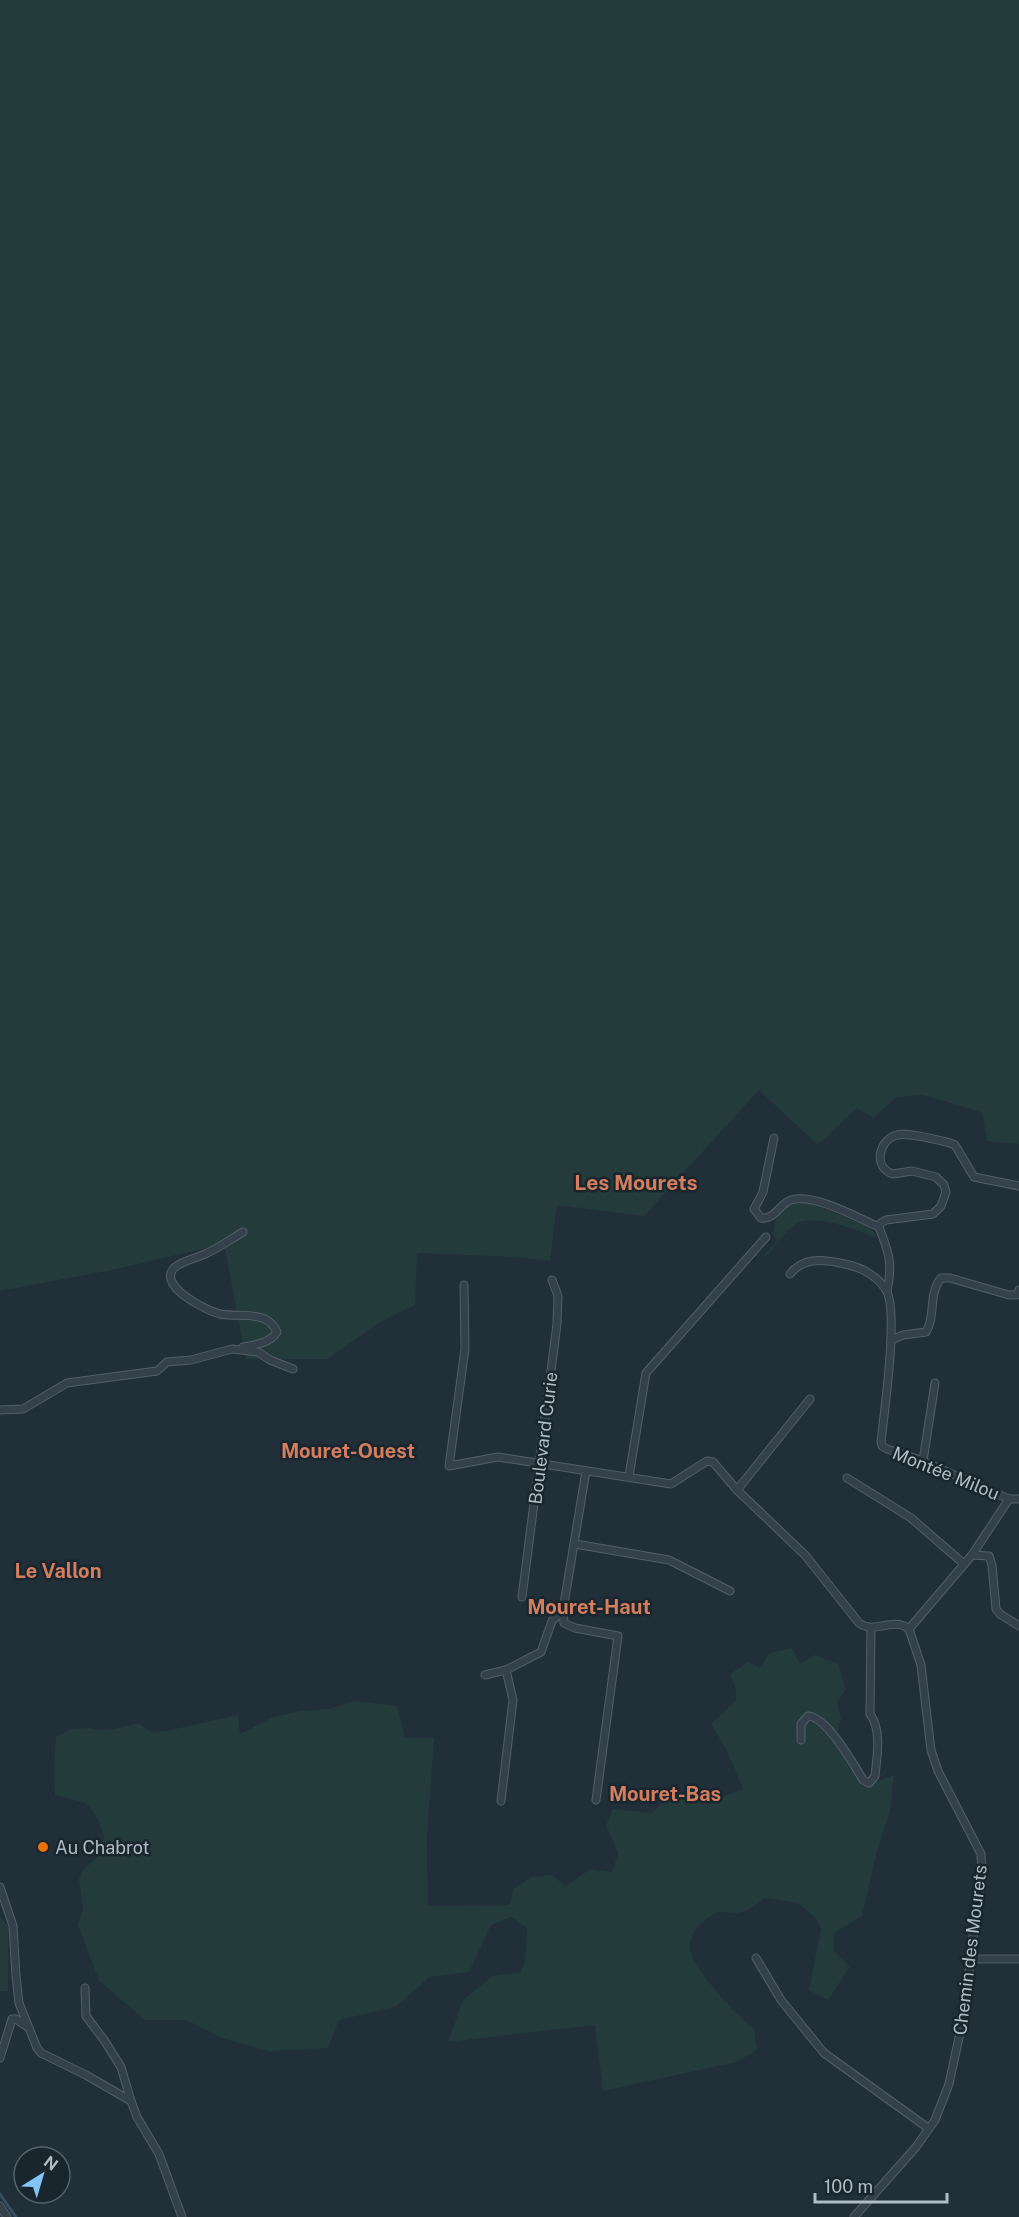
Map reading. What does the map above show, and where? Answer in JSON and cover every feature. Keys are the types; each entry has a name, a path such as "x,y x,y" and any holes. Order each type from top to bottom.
{"street":[{"path":"879,1227 886,1220 933,1214 941,1206 945,1197 944,1185 936,1177 912,1171 893,1174 884,1169 881,1163 881,1150 890,1139 898,1135 955,1145 974,1177 1019,1186"},
{"path":"774,1138 763,1191 754,1209 761,1218 767,1219 787,1202 804,1199 816,1201 879,1227 891,1258 887,1292"},
{"path":"0,1410 23,1409 67,1383 157,1371 167,1362 191,1360 267,1341 274,1337 277,1332 267,1320 258,1317 219,1314 203,1308 177,1291 171,1282 171,1273 175,1267 206,1254 243,1232"},
{"path":"629,1476 646,1373 766,1237"},
{"path":"790,1274 795,1267 806,1261 825,1260 854,1266 877,1279 891,1300 891,1340 903,1335 926,1332 930,1324 934,1290 941,1278 950,1278 1009,1295 1017,1294 1019,1290"},
{"name":"Boulevard Curie","path":"522,1597 557,1318 558,1296 552,1280"},
{"path":"464,1285 465,1349 449,1466 498,1457 671,1484 706,1461 713,1462 737,1490 804,1555 859,1623 871,1628 896,1623 909,1629 972,1555 1009,1499 1019,1499"},
{"name":"Montée Milou","path":"891,1340 882,1446 923,1461 1009,1499"},
{"path":"232,1349 258,1352 270,1360 293,1369"},
{"path":"923,1461 934,1383"},
{"path":"737,1490 810,1399"},
{"path":"586,1470 563,1610 564,1623 575,1628 618,1636 596,1800"},
{"path":"847,1478 912,1518 964,1564"},
{"path":"575,1544 669,1560 730,1591"},
{"path":"972,1555 989,1556 992,1561 996,1609 1019,1626"},
{"path":"485,1675 506,1670 541,1652 552,1621 563,1610"},
{"path":"801,1740 801,1723 808,1716 815,1717 826,1726 863,1780 869,1783 873,1780 877,1724 870,1714 871,1628"},
{"name":"Chemin des Mourets","path":"854,2217 916,2147 935,2120 949,2084 961,2032 982,1872 981,1854 938,1770 931,1750 921,1665 909,1629"},
{"path":"501,1801 513,1700 506,1670"},
{"path":"0,1887 13,1926 19,2003 37,2048 41,2053 131,2101"},
{"path":"756,1958 781,2000 824,2054 928,2128"},
{"path":"970,1959 1019,1959"},
{"path":"85,1988 86,2016 121,2067 137,2116 159,2154 182,2217"},
{"path":"0,2058 6,2045 12,2019 30,2028"},
{"path":"0,2206 6,2217"}],"green space":[{"path":"0,0 1019,0 1019,1144 987,1141 982,1112 923,1095 896,1097 874,1118 857,1108 818,1145 759,1090 644,1216 557,1205 550,1261 515,1257 417,1253 415,1305 382,1321 327,1359 246,1359 224,1244 112,1270 0,1291"},
{"path":"803,1202 812,1203 869,1227 877,1236 875,1238 848,1227 825,1222 805,1221 789,1230 766,1257 764,1255 777,1241 773,1234 778,1216 790,1205"},
{"path":"792,1648 800,1664 815,1655 838,1664 846,1689 837,1702 841,1719 837,1733 861,1766 869,1785 894,1775 890,1811 877,1851 862,1916 834,1933 834,1951 850,1967 828,2000 809,1990 821,1929 816,1918 798,1903 765,1898 742,1912 714,1914 695,1931 690,1946 697,1965 726,2002 754,2029 757,2050 736,2062 603,2091 595,2025 448,2042 463,2000 493,1976 520,1973 525,1963 527,1928 511,1917 491,1925 469,1972 430,1977 395,2007 339,2020 328,2048 269,2051 225,2039 186,2020 145,2020 99,1981 78,1925 83,1909 79,1879 83,1870 96,1858 104,1837 99,1821 86,1803 55,1795 56,1736 73,1729 115,1729 138,1723 151,1732 166,1731 238,1715 240,1734 273,1717 301,1711 329,1709 356,1701 397,1706 405,1738 434,1738 427,1836 428,1906 510,1905 513,1890 531,1877 552,1875 566,1886 590,1869 612,1872 618,1853 606,1825 613,1809 652,1813 670,1794 709,1802 743,1789 726,1749 711,1724 736,1700 736,1689 730,1674 748,1662 760,1668 769,1653"},
{"path":"0,1916 8,1926 8,1991 0,1991"}],"waterway":[{"path":"0,2194 16,2217"}],"place":[{"name":"Au Chabrot","path":"43,1847"}],"district":[{"name":"Les Mourets","path":"636,1182"},
{"name":"Mouret-Ouest","path":"348,1451"},
{"name":"Le Vallon","path":"58,1571"},
{"name":"Mouret-Haut","path":"589,1607"},
{"name":"Mouret-Bas","path":"665,1794"}]}
